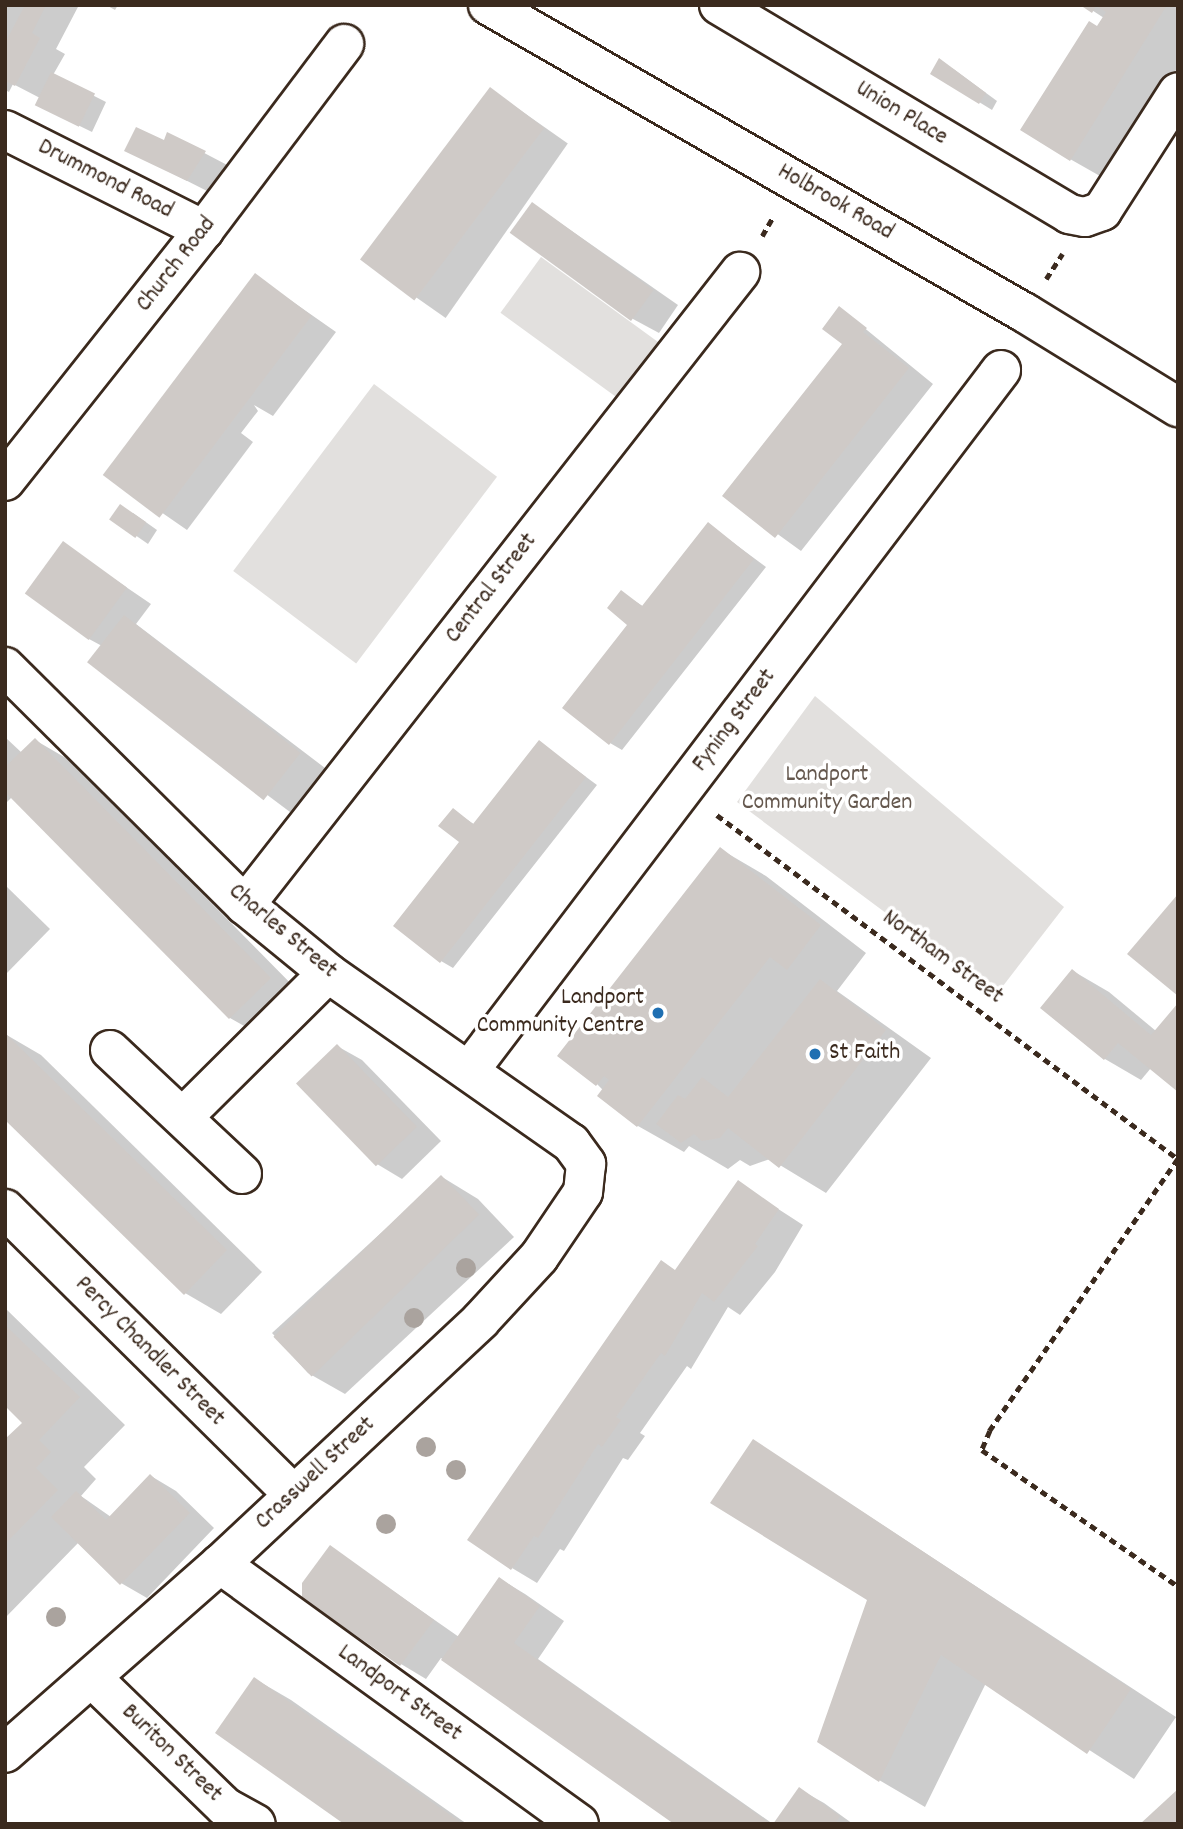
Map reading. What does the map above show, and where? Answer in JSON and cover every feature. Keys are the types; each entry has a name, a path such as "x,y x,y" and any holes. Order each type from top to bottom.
{"street":[{"name":"Holbrook Road","path":"488,5 1025,313 1178,407"},
{"name":"Union Place","path":"719,5 1069,214 1084,217"},
{"name":"Church Road","path":"5,481 204,230 344,44"},
{"path":"1084,217 1102,211 1178,92"},
{"name":"Drummond Road","path":"5,130 204,230"},
{"name":"Central Street","path":"245,905 740,272"},
{"name":"Fyning Street","path":"469,1071 1001,370"},
{"name":"Charles Street","path":"5,667 245,905 328,973 570,1143 586,1164"},
{"path":"183,1117 328,973"},
{"path":"110,1050 242,1174"},
{"name":"Crasswell Street","path":"5,1753 220,1564 480,1321 539,1257 583,1192 586,1164"},
{"name":"Percy Chandler Street","path":"5,1209 293,1494"},
{"name":"Landport Street","path":"220,1564 579,1824"},
{"name":"Buriton Street","path":"92,1678 225,1807 256,1824"}],"path":[{"path":"740,272 796,180"},
{"path":"1025,313 1084,217"},
{"name":"Northam Street","path":"682,790 991,1015 1178,1159"},
{"path":"1178,1159 990,1430 982,1450 1178,1586"}],"green space":[{"path":"541,257 662,345 621,400 500,313"},
{"path":"374,384 497,477 356,664 233,571"},
{"name":"Landport Community Garden","path":"815,696 1064,907 996,995 737,802"}],"building":[{"path":"25,5 46,5 32,33 40,38 15,86 5,81 5,43"},
{"path":"1080,5 1167,5 1070,161 1020,130 1089,21 1097,26 1106,12 1096,6 1092,13"},
{"path":"939,58 986,93 979,104 930,74"},
{"path":"51,72 95,93 79,127 35,105"},
{"path":"490,87 544,128 414,300 360,260"},
{"path":"136,127 164,140 167,132 206,151 187,181 124,151"},
{"path":"532,202 653,290 631,321 510,233"},
{"path":"255,273 312,316 159,518 103,475"},
{"path":"839,306 867,328 863,332 909,368 775,538 722,496 842,344 822,329"},
{"path":"120,504 146,522 135,538 109,520"},
{"path":"708,522 754,559 609,745 562,708 627,625 607,608 621,590 642,606"},
{"path":"63,541 127,587 89,640 25,594"},
{"path":"124,615 301,753 264,800 87,662"},
{"path":"35,738 271,978 229,1019 5,792 5,767"},
{"path":"539,740 586,777 440,963 393,926 459,842 438,826 453,808 473,824"},
{"name":"Landport Community Centre","path":"720,847 821,925 787,970 770,957 637,1127 597,1096 609,1080 604,1076 596,1086 557,1056"},
{"path":"1178,894 1178,996 1127,954"},
{"path":"1072,969 1151,1035 1178,1003 1178,1092 1118,1043 1104,1060 1040,1008"},
{"name":"St Faith","path":"820,979 886,1030 779,1168 728,1128 720,1138 702,1141 694,1134 681,1143 656,1124 678,1095 685,1099 702,1077 728,1097"},
{"path":"5,1033 227,1250 184,1295 5,1120"},
{"path":"337,1044 417,1127 376,1166 296,1084"},
{"path":"441,1175 479,1215 312,1376 273,1337"},
{"path":"738,1180 779,1209 755,1244 758,1246 714,1302 702,1293 665,1356 661,1353 616,1417 621,1420 602,1447 598,1444 538,1538 534,1536 511,1570 467,1540 661,1260 675,1270"},
{"path":"5,1325 80,1397 39,1440 51,1452 36,1468 58,1490 5,1544 5,1439 22,1423 5,1406"},
{"path":"753,1439 1131,1689 1087,1754 941,1655 879,1782 817,1742 867,1600 710,1503"},
{"path":"150,1474 190,1513 120,1585 51,1517 76,1491 106,1520"},
{"path":"330,1545 434,1620 400,1666 302,1598 302,1583"},
{"path":"499,1577 540,1606 514,1643 771,1824 674,1824 441,1660"},
{"path":"254,1677 463,1824 344,1824 215,1733"},
{"path":"799,1787 840,1816 835,1824 773,1824"},
{"path":"1178,1789 1178,1824 1140,1824"}],"place":[{"name":"Landport Community Centre","path":"658,1013"},
{"name":"St Faith","path":"815,1054"}]}
